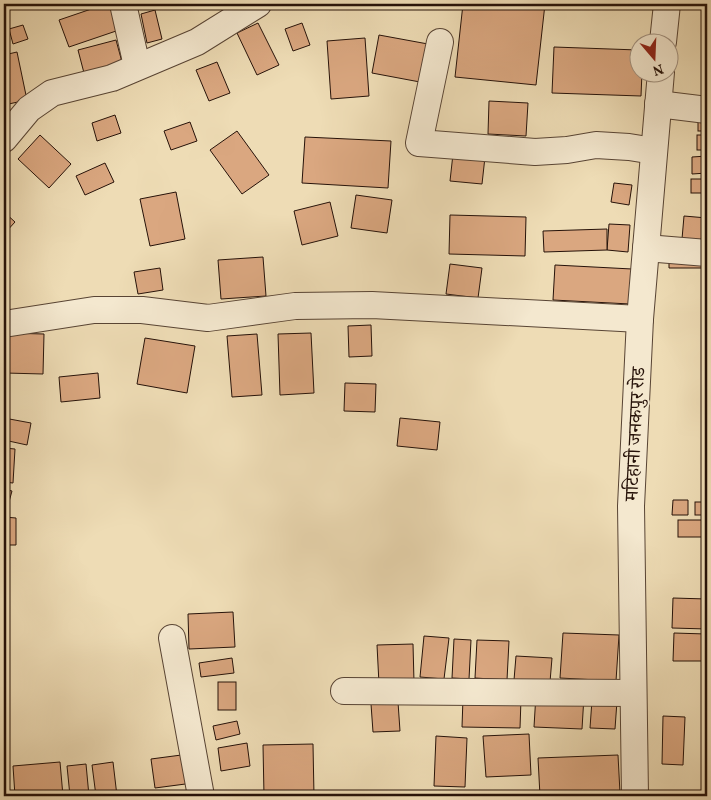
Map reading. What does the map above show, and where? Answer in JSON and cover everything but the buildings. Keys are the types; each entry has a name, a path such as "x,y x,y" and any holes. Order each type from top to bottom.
{"street":[{"path":"123,4 137,66"},
{"path":"4,139 29,110 52,93 112,78 197,42 258,4"},
{"path":"664,32 666,4"},
{"path":"440,42 419,143 535,152 567,150 596,145 654,151"},
{"name":"मटिहानी जनकपुर रोड","path":"635,796 631,506 640,319 660,82"},
{"path":"658,104 707,110"},
{"path":"646,248 707,253"},
{"path":"4,324 94,310 142,310 208,318 295,306 372,305 640,319"},
{"path":"172,638 201,796"},
{"path":"344,691 634,693"}]}
